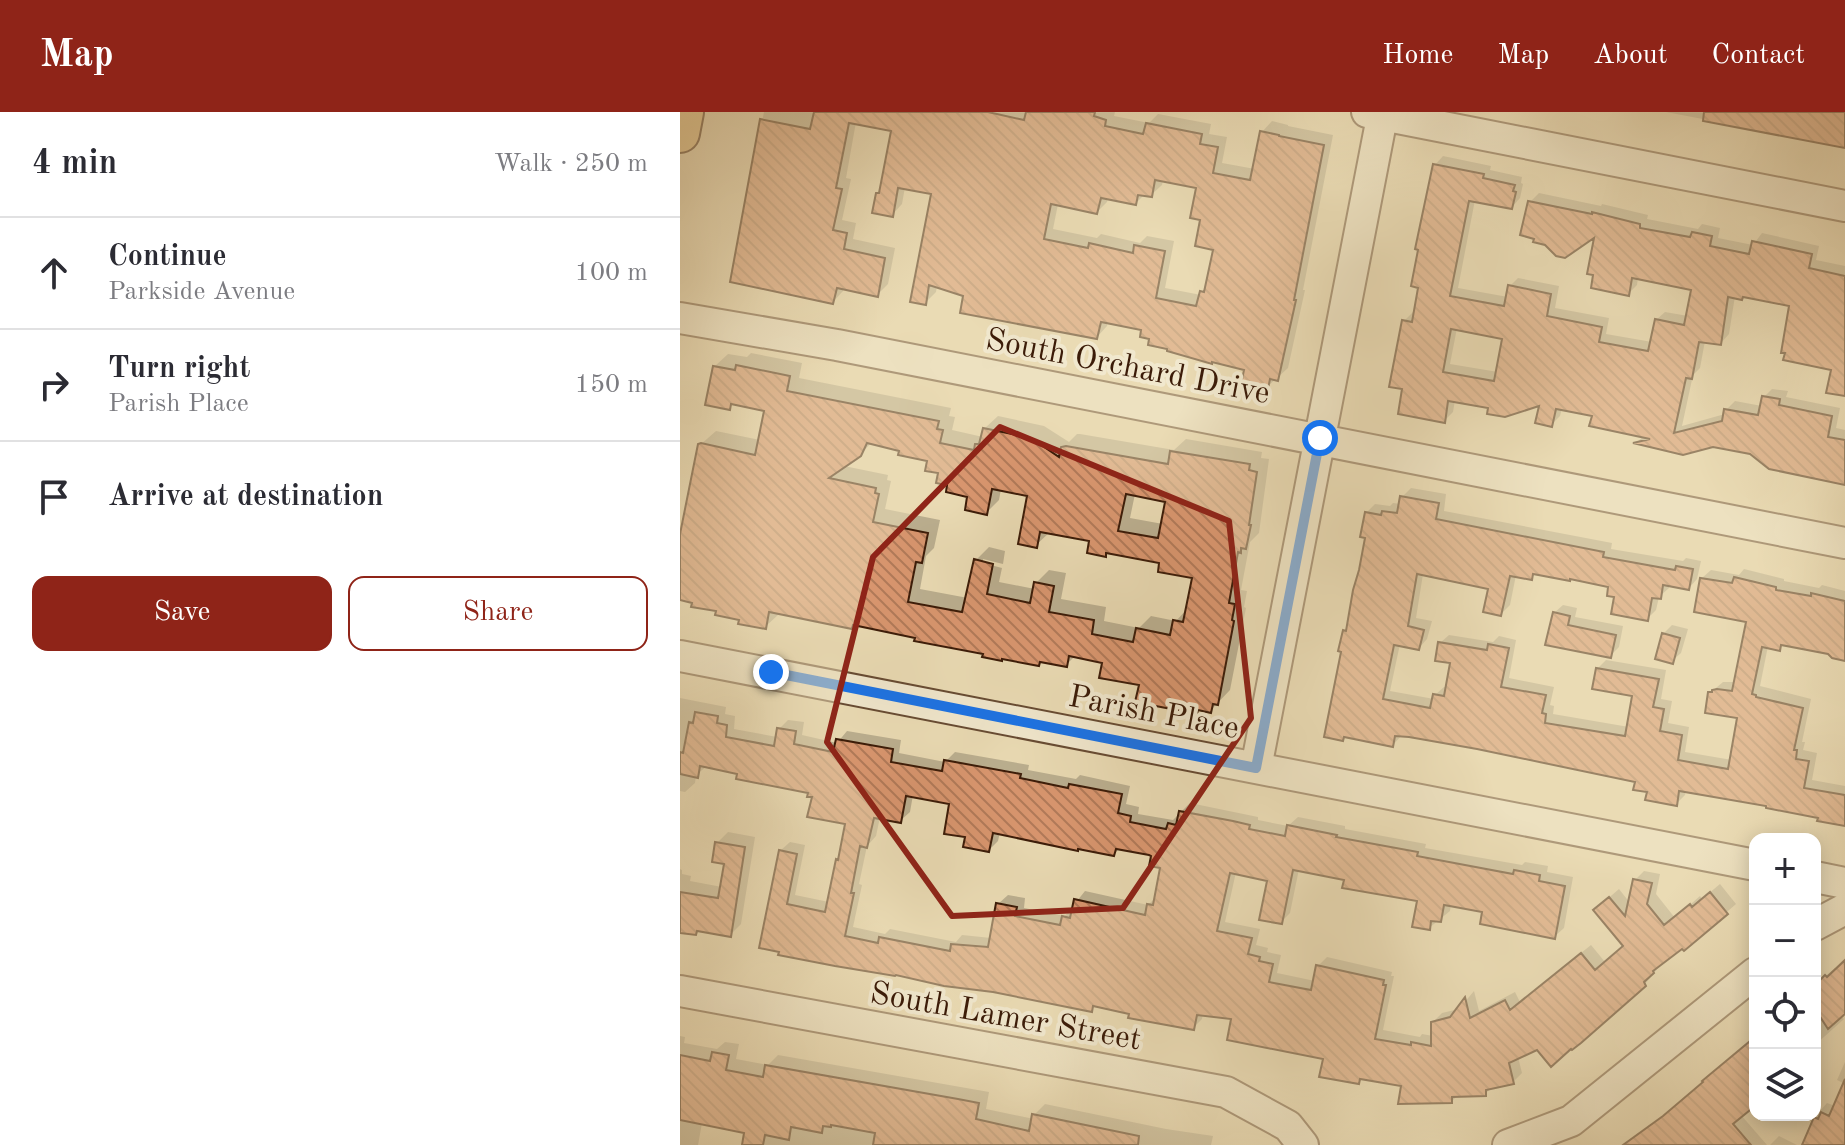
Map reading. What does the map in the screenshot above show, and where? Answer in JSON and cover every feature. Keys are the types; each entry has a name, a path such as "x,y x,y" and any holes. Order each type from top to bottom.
{"main road":[{"path":"680,133 684,112"}],"street":[{"path":"1256,768 1320,438 1378,113 1845,206"},
{"name":"South Orchard Drive","path":"680,318 1320,438 1845,543"},
{"name":"Parish Place","path":"680,656 1749,864"},
{"path":"1821,878 1845,883"},
{"path":"1821,922 1845,909"},
{"path":"1508,1145 1571,1121 1750,977"},
{"name":"South Lamer Street","path":"680,991 1226,1092 1288,1126 1303,1145"}],"highlighted area":[{"path":"1000,427 1229,521 1251,718 1123,908 952,916 827,742 873,557"}],"building":[{"path":"814,112 988,112 1024,120 1026,112 1095,112 1094,116 1106,120 1105,126 1143,134 1146,123 1202,134 1200,144 1218,147 1213,173 1250,180 1260,131 1324,145 1278,381 1270,379 1268,389 1241,384 1244,370 1148,345 1149,339 1140,337 1141,330 1101,322 1097,339 960,313 963,296 929,285 926,305 910,302 931,194 898,188 893,217 872,213 891,131 849,123 836,188 842,189 833,230 847,233 844,249 885,258 878,297 837,288 833,304 730,282 760,119 810,129","holes":["1155,180 1196,188 1190,218 1200,220 1195,246 1213,250 1204,292 1200,291 1196,306 1156,298 1165,251 1134,245 1133,253 1089,243 1088,248 1044,239 1051,204 1097,214 1101,198 1136,205 1138,195 1152,197"]},
{"path":"1704,112 1845,112 1845,148 1703,121"},
{"path":"1433,164 1484,174 1483,178 1515,185 1512,209 1469,201 1450,296 1504,306 1508,285 1551,294 1547,316 1602,327 1599,342 1648,351 1655,319 1684,325 1691,290 1632,278 1629,296 1591,288 1593,275 1587,274 1594,238 1565,258 1556,256 1545,245 1520,235 1528,201 1592,212 1640,224 1640,228 1690,237 1692,232 1712,236 1710,246 1749,254 1752,241 1812,254 1809,268 1845,276 1845,396 1826,393 1831,370 1783,360 1785,353 1781,353 1789,306 1728,297 1721,345 1699,342 1692,379 1686,378 1674,433 1722,421 1724,409 1758,415 1762,396 1780,399 1779,405 1832,416 1828,437 1845,440 1845,485 1769,469 1750,454 1713,447 1683,455 1633,443 1650,439 1589,426 1592,416 1556,409 1552,427 1535,423 1539,406 1505,417 1487,414 1488,408 1448,401 1445,423 1398,414 1402,389 1389,387 1402,320 1412,322 1418,288 1411,286 1418,250 1415,249","holes":["1451,329 1502,339 1494,381 1443,372"]},
{"path":"736,365 790,376 787,391 939,421 937,429 943,430 940,443 974,450 983,428 1031,438 1059,457 1061,447 1066,446 1168,464 1170,451 1250,464 1249,470 1257,472 1251,525 1246,549 1241,548 1241,553 1238,552 1229,603 1235,604 1234,621 1218,705 1213,704 1211,713 1198,710 1197,714 1135,702 1139,685 1099,678 1102,663 1069,656 1067,667 1040,662 1039,666 1002,661 982,657 983,654 914,641 915,638 769,612 766,629 738,624 739,620 715,615 716,611 691,607 692,603 680,600 680,534 698,444 755,455 764,411 731,404 730,410 705,405 713,366 735,370","holes":["867,443 899,451 898,455 927,461 925,471 938,473 936,483 947,485 946,492 967,497 965,510 987,515 992,489 1027,496 1018,544 1037,548 1040,532 1089,541 1087,553 1106,557 1106,553 1159,563 1158,572 1192,578 1183,622 1173,620 1170,635 1136,628 1133,642 1092,634 1094,620 1049,612 1054,586 1034,582 1030,603 987,594 993,564 974,559 962,612 908,602 916,562 922,563 928,533 873,522 879,494 875,493 876,488 829,478 861,456","1126,494 1165,502 1158,538 1118,531"]},
{"path":"1400,496 1439,503 1436,519 1604,552 1603,557 1675,570 1676,566 1693,569 1689,590 1663,585 1661,599 1652,598 1648,621 1611,614 1614,597 1607,596 1608,587 1570,579 1533,574 1532,580 1510,576 1501,616 1483,612 1488,589 1417,574 1408,626 1424,630 1419,650 1394,645 1383,699 1430,708 1433,694 1444,696 1450,663 1435,661 1438,642 1487,650 1488,644 1509,648 1501,687 1546,695 1542,713 1546,714 1545,723 1625,736 1632,696 1592,689 1596,668 1659,679 1653,707 1664,709 1660,731 1682,735 1678,760 1728,769 1737,718 1705,713 1708,692 1717,689 1732,691 1746,622 1694,612 1700,578 1732,583 1734,577 1776,587 1776,590 1811,596 1811,593 1845,601 1845,661 1828,654 1781,645 1780,651 1762,647 1752,694 1803,708 1794,750 1797,750 1796,759 1809,761 1804,788 1845,795 1845,826 1766,806 1679,791 1677,806 1645,800 1647,792 1633,790 1635,782 1409,737 1395,736 1393,747 1344,737 1343,741 1324,737 1341,652 1338,651 1343,630 1346,631 1365,538 1360,537 1365,512 1381,515 1382,511 1397,513"},
{"path":"1553,612 1570,616 1568,625 1616,635 1611,658 1545,645"},
{"path":"1662,633 1680,638 1673,664 1655,659"},
{"path":"695,712 718,716 717,723 727,725 726,737 774,746 777,728 796,731 794,744 833,752 836,739 893,749 891,762 942,771 944,760 1021,774 1020,778 1068,788 1069,784 1122,794 1118,813 1131,816 1130,822 1166,829 1168,823 1176,825 1179,811 1250,825 1249,829 1285,836 1287,825 1418,852 1417,856 1513,874 1514,870 1540,875 1539,881 1565,886 1555,939 1480,924 1482,912 1444,905 1441,922 1431,921 1430,930 1412,927 1417,901 1342,888 1344,880 1293,870 1282,924 1259,920 1267,881 1230,873 1217,931 1252,938 1248,954 1260,957 1259,961 1273,964 1269,982 1311,990 1316,965 1384,980 1383,985 1386,985 1375,1039 1431,1046 1431,1022 1450,1017 1465,997 1470,1018 1505,1000 1510,1010 1581,953 1595,970 1623,946 1593,910 1609,897 1625,916 1633,879 1652,883 1647,904 1664,925 1710,892 1728,914 1684,951 1682,949 1653,971 1644,982 1646,986 1551,1067 1537,1050 1509,1063 1514,1084 1486,1090 1486,1096 1452,1097 1452,1103 1398,1104 1401,1086 1360,1079 1359,1084 1319,1077 1323,1059 1227,1040 1231,1019 1197,1015 1194,1030 1128,1018 1129,1014 1093,1006 1092,1012 835,966 778,955 779,952 759,948 779,850 797,854 787,904 825,912 845,824 807,817 812,797 807,797 808,793 736,779 737,774 700,766 698,778 680,774 680,752 683,753 689,722 693,723","holes":["906,796 949,804 944,834 965,837 963,847 989,852 993,833 1078,851 1114,856 1116,849 1149,855 1149,866 1160,868 1153,905 1147,904 1145,915 1074,899 1070,918 1062,916 1060,925 1015,916 1017,907 996,903 988,947 951,944 950,951 879,937 878,943 845,936 860,846 867,848 874,818 901,823"]},
{"path":"715,842 745,847 731,937 697,931 696,935 680,933 680,892 718,898 724,864 712,862"},
{"path":"1845,960 1845,1014 1828,1029 1821,1018 1821,979 1825,975 1827,977"},
{"path":"1749,1042 1749,1111 1733,1124 1751,1145 1623,1145 1663,1116"},
{"path":"712,1052 729,1055 726,1070 763,1077 765,1065 958,1099 979,1103 976,1119 1029,1131 1032,1114 1139,1136 1138,1145 873,1145 875,1133 831,1125 823,1126 822,1133 791,1127 789,1140 765,1135 763,1145 742,1145 744,1133 680,1120 680,1055 710,1061"},
{"path":"1845,1079 1845,1145 1802,1145 1812,1121 1821,1121 1821,1112 1829,1116"}],"route":[{"path":"771,672 1256,768 1320,438"}]}
